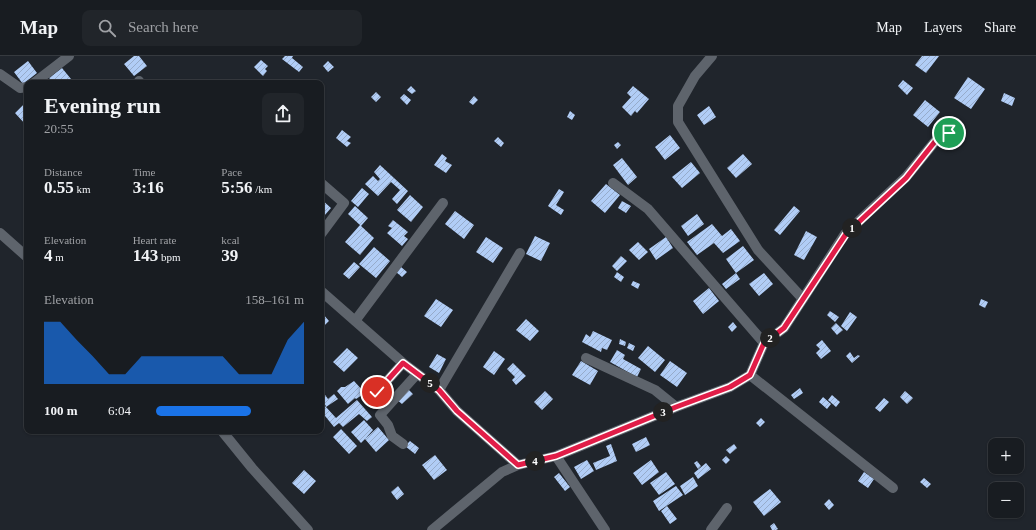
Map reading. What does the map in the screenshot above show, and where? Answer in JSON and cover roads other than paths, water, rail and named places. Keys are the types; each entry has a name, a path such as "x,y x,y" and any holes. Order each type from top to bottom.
{"street":[{"path":"38,80 69,56"},
{"path":"712,56 695,76 678,106 678,122 758,250 804,300"},
{"path":"0,74 20,88 24,87"},
{"path":"432,530 490,480 518,465 556,456 676,407 730,387 750,375 764,343 784,328 804,300 846,234 906,178 937,139 949,133"},
{"path":"613,183 648,209 764,343"},
{"path":"324,186 344,203 324,230"},
{"path":"356,321 443,203"},
{"path":"0,233 24,254"},
{"path":"439,390 520,253"},
{"path":"324,293 403,363 439,390 457,411 518,465"},
{"path":"586,358 655,390 676,407"},
{"path":"377,392 403,363"},
{"path":"403,444 392,436 388,425 380,415 417,374"},
{"path":"750,375 893,488"},
{"path":"224,434 252,468 308,530"},
{"path":"556,456 605,530"},
{"path":"711,530 727,508"}]}
